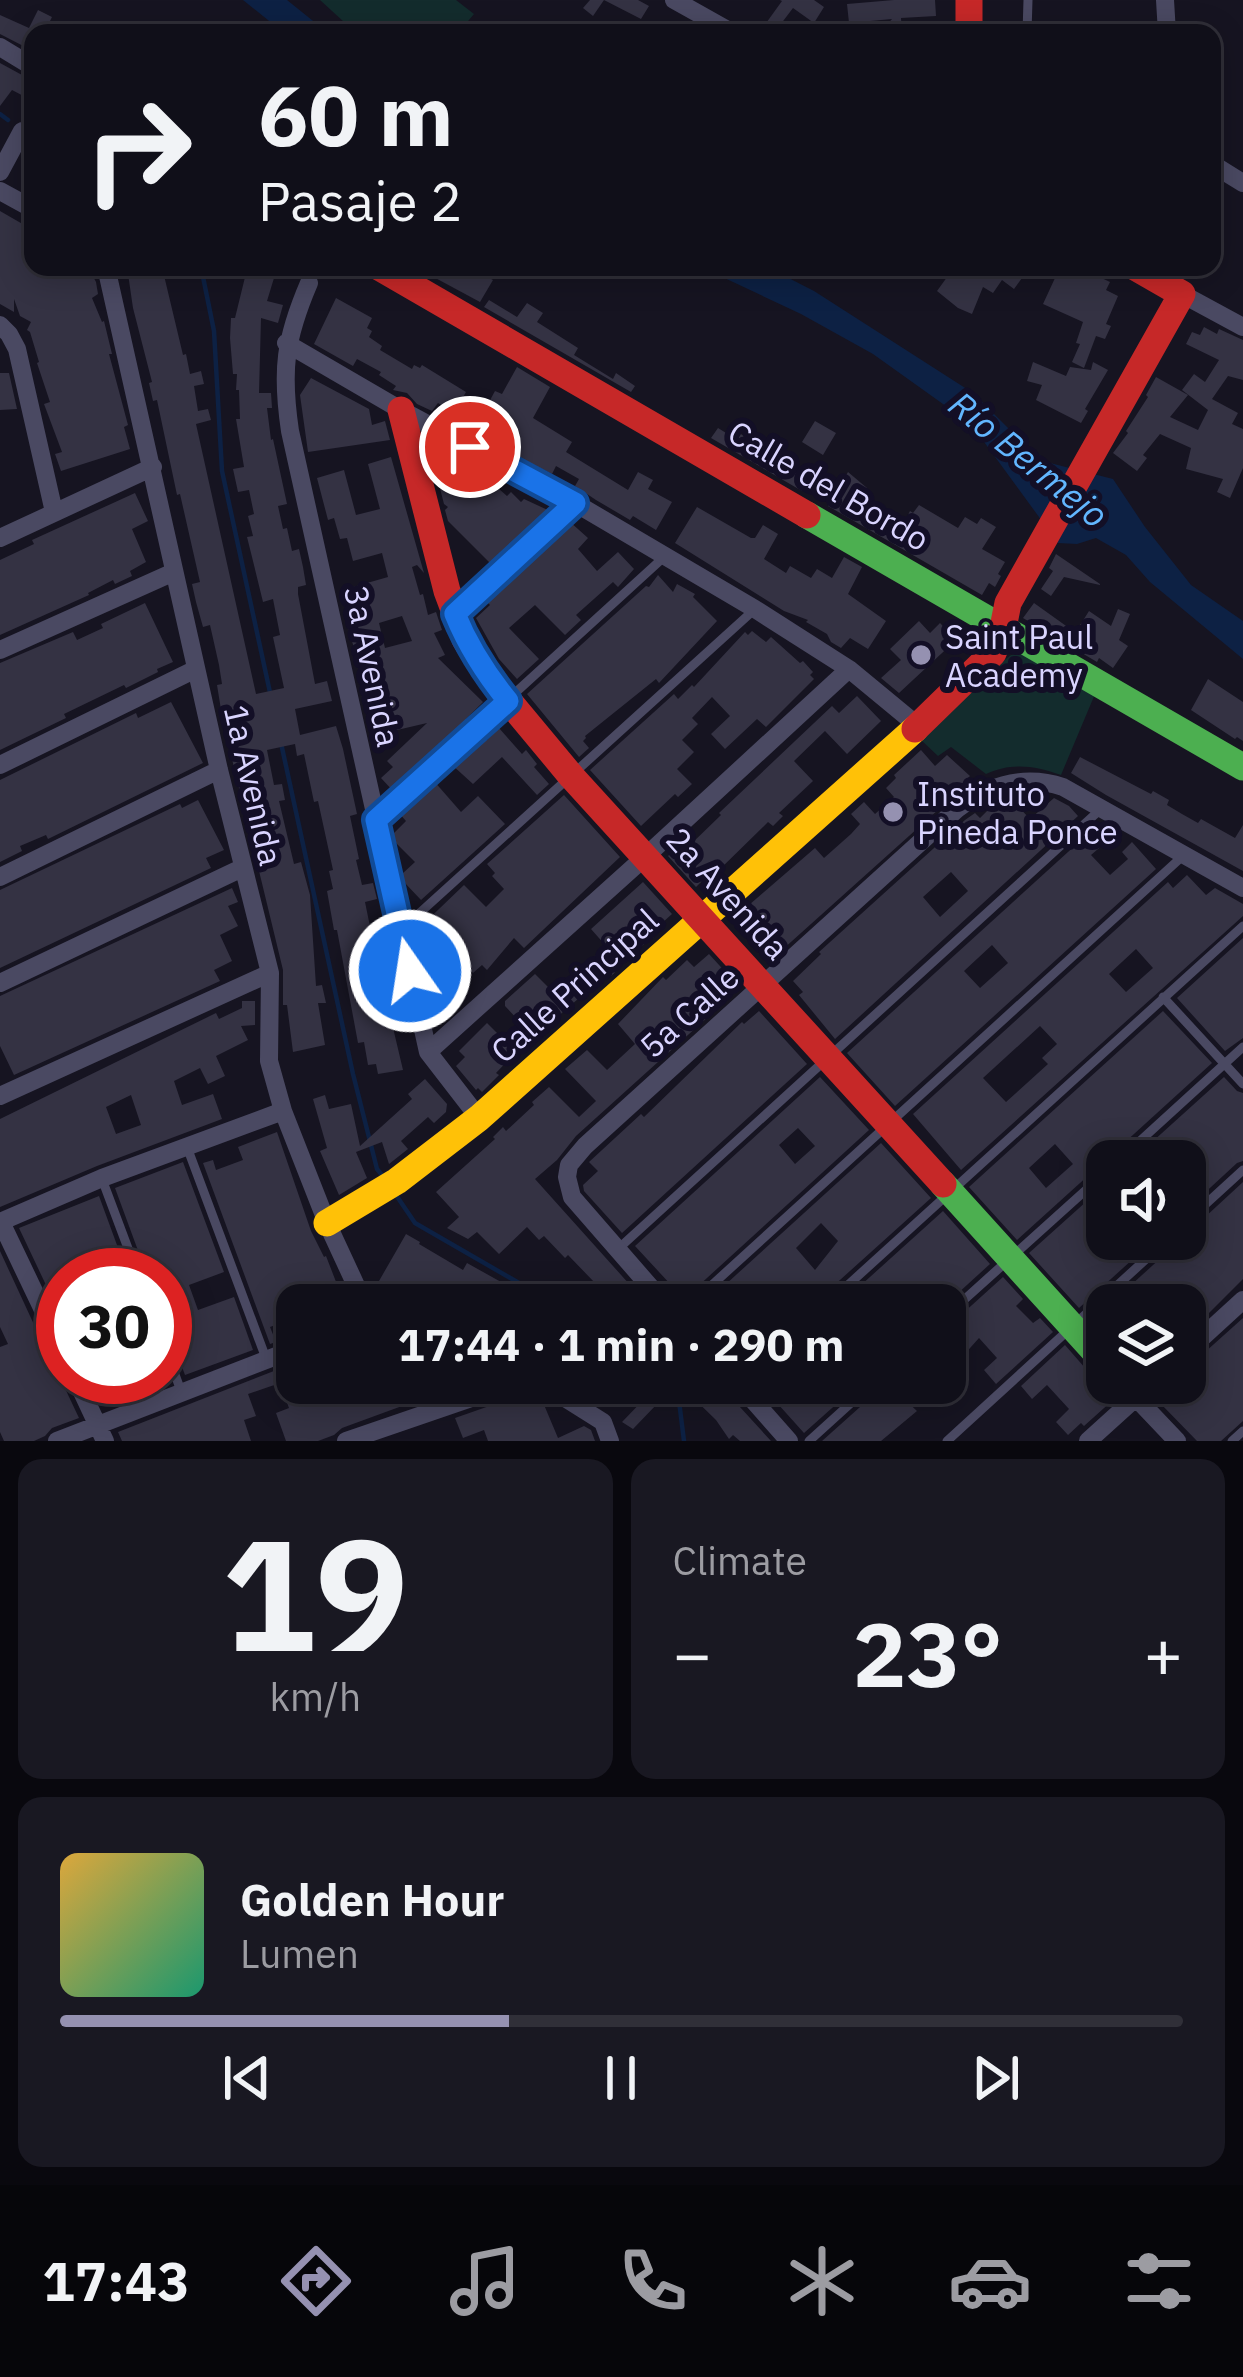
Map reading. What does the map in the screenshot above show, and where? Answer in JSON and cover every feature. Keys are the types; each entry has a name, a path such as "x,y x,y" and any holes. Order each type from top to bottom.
{"street":[{"path":"674,0 717,24"},
{"path":"0,172 22,131"},
{"name":"1a Avenida","path":"108,276 219,770 270,973 269,1061 283,1111 355,1284"},
{"name":"Calle del Bordo","path":"395,276 1243,767"},
{"path":"1151,276 1243,327"},
{"name":"3a Avenida","path":"309,283 286,344 285,401 290,431 428,1052 479,1118"},
{"name":"Calle Principal","path":"327,1222 388,1186 479,1118 918,726 993,653 1008,603 1182,294"},
{"path":"0,325 16,350 54,512"},
{"path":"286,344 575,503 755,609 849,669 918,726"},
{"name":"2a Avenida","path":"401,410 447,592 465,639 488,676 572,777 1086,1341"},
{"path":"0,538 153,467"},
{"path":"0,650 174,572"},
{"path":"0,765 196,669"},
{"path":"428,1052 849,669"},
{"path":"0,877 219,770"},
{"name":"5a Calle","path":"618,1249 575,1203 567,1177 575,1156 977,794 1011,782 1047,781 1102,808"},
{"path":"1102,808 1243,888"},
{"path":"0,983 242,868"},
{"path":"0,1071 5,1094 270,973"},
{"path":"36,1295 1,1222 102,1178 283,1111"},
{"path":"618,1249 649,1284"},
{"path":"1206,1334 1243,1300"},
{"path":"192,1387 276,1357"},
{"path":"88,1404 101,1432"},
{"path":"57,1441 101,1432 156,1404"},
{"path":"346,1441 454,1404"},
{"path":"574,1404 603,1422 610,1441"},
{"path":"757,1404 789,1441"},
{"path":"1088,1441 1118,1404"},
{"path":"1142,1404 1178,1441"}],"lane":[{"path":"455,614 575,503"},
{"path":"376,820 664,557"},
{"path":"401,931 755,609"},
{"path":"618,1249 1102,808"},
{"path":"713,1284 1185,854"},
{"path":"849,1284 1243,926"},
{"path":"1163,998 1243,1084"},
{"path":"1141,1140 1243,1048"},
{"path":"187,1145 267,1361"},
{"path":"1206,1204 1243,1170"},
{"path":"102,1178 128,1248"},
{"path":"966,1298 1086,1190"},
{"path":"947,1441 1145,1260"},
{"path":"808,1441 849,1404"},
{"path":"1232,1441 1243,1431"}],"green space":[{"path":"320,0 456,0 474,14 466,24 346,24"},
{"path":"1025,654 1095,694 1061,775 1024,767 986,774 951,747 938,756 920,739 997,666 1011,655"}],"water":[{"path":"243,0 287,0 317,24 273,24"},
{"name":"Río Bermejo","path":"720,276 785,276 814,291 973,393 1050,463 1113,479 1191,585 1243,621 1243,659 1150,582 1126,555 1096,538 1058,543 971,424 873,354"}],"building":[{"path":"590,0 604,0 593,16 583,8"},
{"path":"604,0 638,0 649,6 641,19"},
{"path":"814,0 824,7 814,23 793,8 781,24 765,24 782,1"},
{"path":"935,0 936,16 901,18 901,24 888,24 892,19 849,23 847,4"},
{"path":"38,10 52,17 50,24 31,24"},
{"path":"0,15 24,26 24,46 0,34"},
{"path":"0,63 24,76 24,96 12,90 0,106"},
{"path":"0,211 24,225 24,276 93,276 98,294 92,298 104,321 130,449 61,471 55,454 62,452 44,404 50,402 27,330 31,322 20,316 14,299 14,312 0,304"},
{"path":"128,276 164,276 190,374 201,371 204,384 194,386 198,411 208,409 211,420 196,424 256,694 284,688 273,637 280,635 273,599 263,602 247,537 253,536 248,516 254,514 249,490 238,492 233,469 244,467 230,338 231,318 235,318 245,276 274,278 267,301 283,305 278,323 261,318 259,393 271,393 272,408 267,408 271,440 287,504 278,506 292,551 299,549 303,567 306,585 298,587 298,594 315,684 327,681 332,701 295,709 300,735 336,726 343,749 357,814 350,816 356,860 362,885 373,883 377,899 365,902 375,951 384,950 396,1014 390,1015 403,1070 378,1074 376,1064 368,1065 364,1042 358,1043 327,891 333,889 329,871 333,870 304,754 297,756 295,744 267,750 274,785 282,784 285,800 279,801 294,864 301,862 310,895 316,986 322,985 326,1003 318,1003 325,1045 293,1052 287,1005 283,1005 283,970 223,722 219,665 210,625 203,627 196,602 192,584 200,582"},
{"path":"432,276 486,276 493,280 480,302"},
{"path":"948,276 1023,276 1014,289 1002,280 993,293 983,287 972,314 937,291"},
{"path":"1052,276 1097,276 1110,282 1106,290 1118,296 1105,339 1096,336 1084,368 1072,362 1083,322 1043,304"},
{"path":"336,298 372,318 369,337 382,346 380,350 412,369 422,365 466,392 454,413 438,403 432,411 417,404 407,393 393,390 396,386 381,372 357,359 353,366 314,344"},
{"path":"489,300 517,317 527,303 543,313 537,322 578,348 574,355 613,379 616,373 635,386 631,392 484,307"},
{"path":"1204,327 1243,340 1243,380 1228,376 1212,399 1238,413 1232,424 1243,429 1243,468 1230,498 1217,492 1223,479 1186,469 1191,448 1160,434 1137,471 1113,453 1156,377 1188,395 1170,417 1198,430 1208,410 1182,390 1194,374 1205,382 1219,360 1186,344 1192,332 1200,335"},
{"path":"1033,362 1066,376 1070,367 1091,370 1093,362 1108,370 1081,423 1036,400 1042,385 1027,381"},
{"path":"517,367 550,387 533,418 572,442 566,452 628,490 638,472 653,480 648,489 672,502 656,530 596,500 575,486 579,479 556,466 552,474 472,433 495,391 502,394"},
{"path":"0,373 9,373 17,409 0,410"},
{"path":"311,378 369,409 372,425 385,421 390,440 308,452 300,395"},
{"path":"815,421 836,433 823,455 802,442"},
{"path":"718,428 764,445 761,451 810,477 802,491 711,438"},
{"path":"441,453 467,473 474,467 507,496 511,492 521,502 524,499 552,512 493,566 448,521 435,464"},
{"path":"391,457 424,573 417,565 412,567 420,595 428,615 436,612 442,630 434,633 445,655 438,658 483,702 466,719 470,722 394,792 381,778 393,767 387,761 427,723 380,734 344,612 352,610 346,589 388,577 382,553 353,561 347,538 340,539 334,518 328,520 317,478 344,470 356,515 380,509 368,464","holes":["402,616 412,641 385,648 379,623"]},
{"path":"848,472 867,488 859,510 904,523 919,505 958,528 965,517 977,524 981,518 996,527 982,549 1005,562 995,587 989,583 982,595 828,506"},
{"path":"135,493 148,521 132,529 146,562 130,571 132,576 115,584 113,580 0,635 0,560 34,544 32,540"},
{"path":"697,507 751,538 763,525 778,534 764,559 786,573 790,566 811,578 817,569 832,578 844,557 862,567 848,594 886,621 868,649 850,638 841,648 808,620 784,611 675,543"},
{"path":"569,521 588,538 578,549 597,571 618,552 634,569 618,587 613,582 576,615 581,620 565,635 535,605 509,628 539,659 517,679 499,659 476,618 490,605 486,601 499,585"},
{"path":"1056,554 1100,585 1064,577 1051,596 1041,589 1053,571 1049,568"},
{"path":"658,575 673,592 677,584 695,594 717,621 659,683 656,679 585,736 589,748 579,757 527,694"},
{"path":"145,603 173,662 0,750 0,663 73,632 77,640"},
{"path":"1034,603 1077,630 1089,611 1111,626 1118,609 1130,614 1119,640 1128,646 1113,668 1099,658 1097,662 1023,618"},
{"path":"919,621 930,633 940,623 956,640 899,693 881,678 901,660 890,649"},
{"path":"752,631 766,642 771,637 803,661 814,679 766,727 757,719 725,749 711,734 730,716 712,697 692,718 698,724 682,740 694,752 677,769 692,784 641,826 590,770 674,694 678,699 694,687 745,632"},
{"path":"1208,679 1243,702 1243,741 1191,710"},
{"path":"857,696 881,721 847,754 825,731 794,761 813,781 779,813 783,816 773,826 768,822 696,887 668,856 683,842 688,847 832,706 839,713"},
{"path":"171,702 203,763 48,839 46,835 20,846 22,851 0,862 0,780 136,713 138,718"},
{"path":"499,728 522,754 526,750 549,784 537,795 502,757 473,784 451,764 482,735 487,740"},
{"path":"921,750 935,766 947,755 970,776 958,792 772,959 754,934 766,923 749,905 815,848 824,858 851,834 860,824 851,814 864,802 875,814 894,797 886,788"},
{"path":"1080,757 1153,791 1198,823 1201,819 1235,838 1243,825 1243,871 1071,773"},
{"path":"433,780 461,812 478,796 505,824 421,900 402,874 415,862 393,834 406,821 398,812"},
{"path":"564,795 620,857 524,948 514,938 487,970 482,965 473,973 445,945 434,957 415,932 464,885 486,907 504,889 487,864"},
{"path":"1054,798 1078,816 835,1039 793,981 819,952 975,813 980,818 994,804 999,810 1011,799 1030,819","holes":["951,872 968,891 940,917 923,897"]},
{"path":"198,800 224,850 206,858 211,868 0,968 0,890 180,804 182,808"},
{"path":"1096,833 1105,843 1091,855 1110,875 1128,859 1122,852 1132,842 1156,869 895,1106 847,1053 1079,842 1082,845","holes":["992,945 1008,963 980,988 964,971"]},
{"path":"1187,875 1206,895 1215,888 1243,904 1243,916 961,1170 913,1114 1168,882 1173,888","holes":["1136,949 1153,968 1126,992 1109,974","1040,1026 1057,1044 1042,1058 1048,1064 1006,1102 983,1078"]},
{"path":"643,882 672,914 611,976 608,973 534,1037 505,1001 535,974 555,994 606,946 591,929"},
{"path":"232,888 238,902 228,906 238,926 220,935 232,961 214,970 220,981 14,1075 0,1046 0,996"},
{"path":"1243,938 1243,1038 1225,1051 1177,998"},
{"path":"709,954 740,988 535,1179 629,1284 596,1284 568,1255 565,1258 544,1236 539,1240 527,1227 499,1254 477,1232 468,1239 447,1228 459,1217 436,1192 549,1087 579,1117 596,1101 565,1069 587,1050 607,1070 635,1044 618,1024 663,977 666,980 687,960 694,967"},
{"path":"242,1001 255,1001 255,1025 241,1026 248,1040 216,1056 225,1076 208,1084 200,1068 174,1081 182,1105 213,1094 222,1119 0,1207 0,1119 216,1013 219,1019 242,1008","holes":["131,1095 141,1125 116,1134 106,1107"]},
{"path":"759,1011 807,1064 622,1233 584,1191 583,1185 598,1171 589,1162"},
{"path":"1163,1011 1212,1063 1127,1140 1086,1140 1086,1178 1017,1240 969,1187","holes":["1055,1144 1073,1164 1046,1188 1029,1168"]},
{"path":"487,1023 516,1052 482,1092 456,1066 465,1057 459,1051"},
{"path":"820,1077 869,1130 700,1284 670,1284 635,1246","holes":["798,1128 815,1146 795,1164 779,1145"]},
{"path":"1224,1077 1243,1093 1243,1161 1206,1192 1206,1140 1154,1140"},
{"path":"425,1079 447,1104 446,1112 434,1123 428,1117 401,1141 408,1149 389,1164 382,1142 356,1152 367,1178 339,1195 320,1151 327,1148 313,1099 325,1095 329,1109 351,1104 360,1146 412,1099 408,1094"},
{"path":"277,1132 311,1231 337,1284 276,1284 276,1325 270,1327 276,1342 270,1344 203,1163 213,1160 216,1170 243,1160 238,1147"},
{"path":"881,1143 931,1198 836,1284 726,1284","holes":["821,1223 838,1241 815,1270 796,1248"]},
{"path":"183,1162 224,1272 192,1284 192,1248 137,1248 115,1188"},
{"path":"1243,1182 1243,1279 1209,1313 1206,1316 1206,1284 1132,1284 1159,1260 1206,1260 1206,1216"},
{"path":"99,1196 118,1248 36,1248 36,1264 19,1228"},
{"path":"1086,1202 1086,1260 1132,1260 1105,1284 1086,1284 1086,1302 1079,1308 1029,1253"},
{"path":"943,1211 990,1264 966,1286 862,1284"},
{"path":"406,1234 463,1270 467,1263 504,1284 384,1284 379,1281"},
{"path":"0,1251 36,1329 36,1404 72,1404 79,1418 34,1441 4,1441 0,1432 0,1347 8,1344 0,1327"},
{"path":"1003,1277 1023,1299 1016,1306 1033,1323 1040,1318 1053,1332 996,1384 984,1370 997,1358 979,1338 966,1353 966,1310"},
{"path":"192,1293 198,1310 234,1297 253,1350 192,1372"},
{"path":"1243,1318 1243,1421 1221,1441 1197,1441 1161,1404 1206,1404 1206,1351"},
{"path":"1065,1345 1086,1369 1086,1404 1109,1404 1068,1435 1056,1422 1069,1409 1047,1385 1032,1399 1021,1386"},
{"path":"276,1370 276,1384 248,1394 256,1416 244,1420 251,1441 122,1441 118,1432"},
{"path":"288,1404 407,1404 318,1441 286,1441 276,1413 289,1408"},
{"path":"495,1404 544,1404 558,1438 584,1426 595,1441 488,1441 484,1430 463,1438 455,1418"},
{"path":"639,1404 657,1404 633,1429 622,1422"},
{"path":"700,1404 737,1404 771,1441 740,1441 733,1435 729,1439"},
{"path":"778,1404 836,1404 804,1433"},
{"path":"863,1404 910,1404 917,1411 881,1441 822,1441"}],"waterway":[{"path":"0,114 8,120"},
{"path":"203,276 214,331 222,471 271,697"},
{"path":"281,743 353,1074 382,1175"},
{"path":"396,1195 415,1223 521,1284"},
{"path":"679,1404 684,1441"}],"traffic: fast":[{"path":"807,515 1243,767"},
{"path":"943,1184 1086,1342"}],"traffic: slow":[{"path":"327,1223 397,1181 479,1118 915,729"}],"traffic: jam":[{"path":"969,0 969,24"},
{"path":"395,276 807,515"},
{"path":"915,729 993,653 1008,603 1182,294 1151,276"},
{"path":"401,410 447,591 465,639 488,676 572,777 943,1184"}],"place":[{"name":"Saint Paul Academy","path":"921,655"},
{"name":"Instituto Pineda Ponce","path":"893,812"}],"route":[{"path":"410,971 376,820 508,701 465,639 455,614 575,503 470,447"}]}
